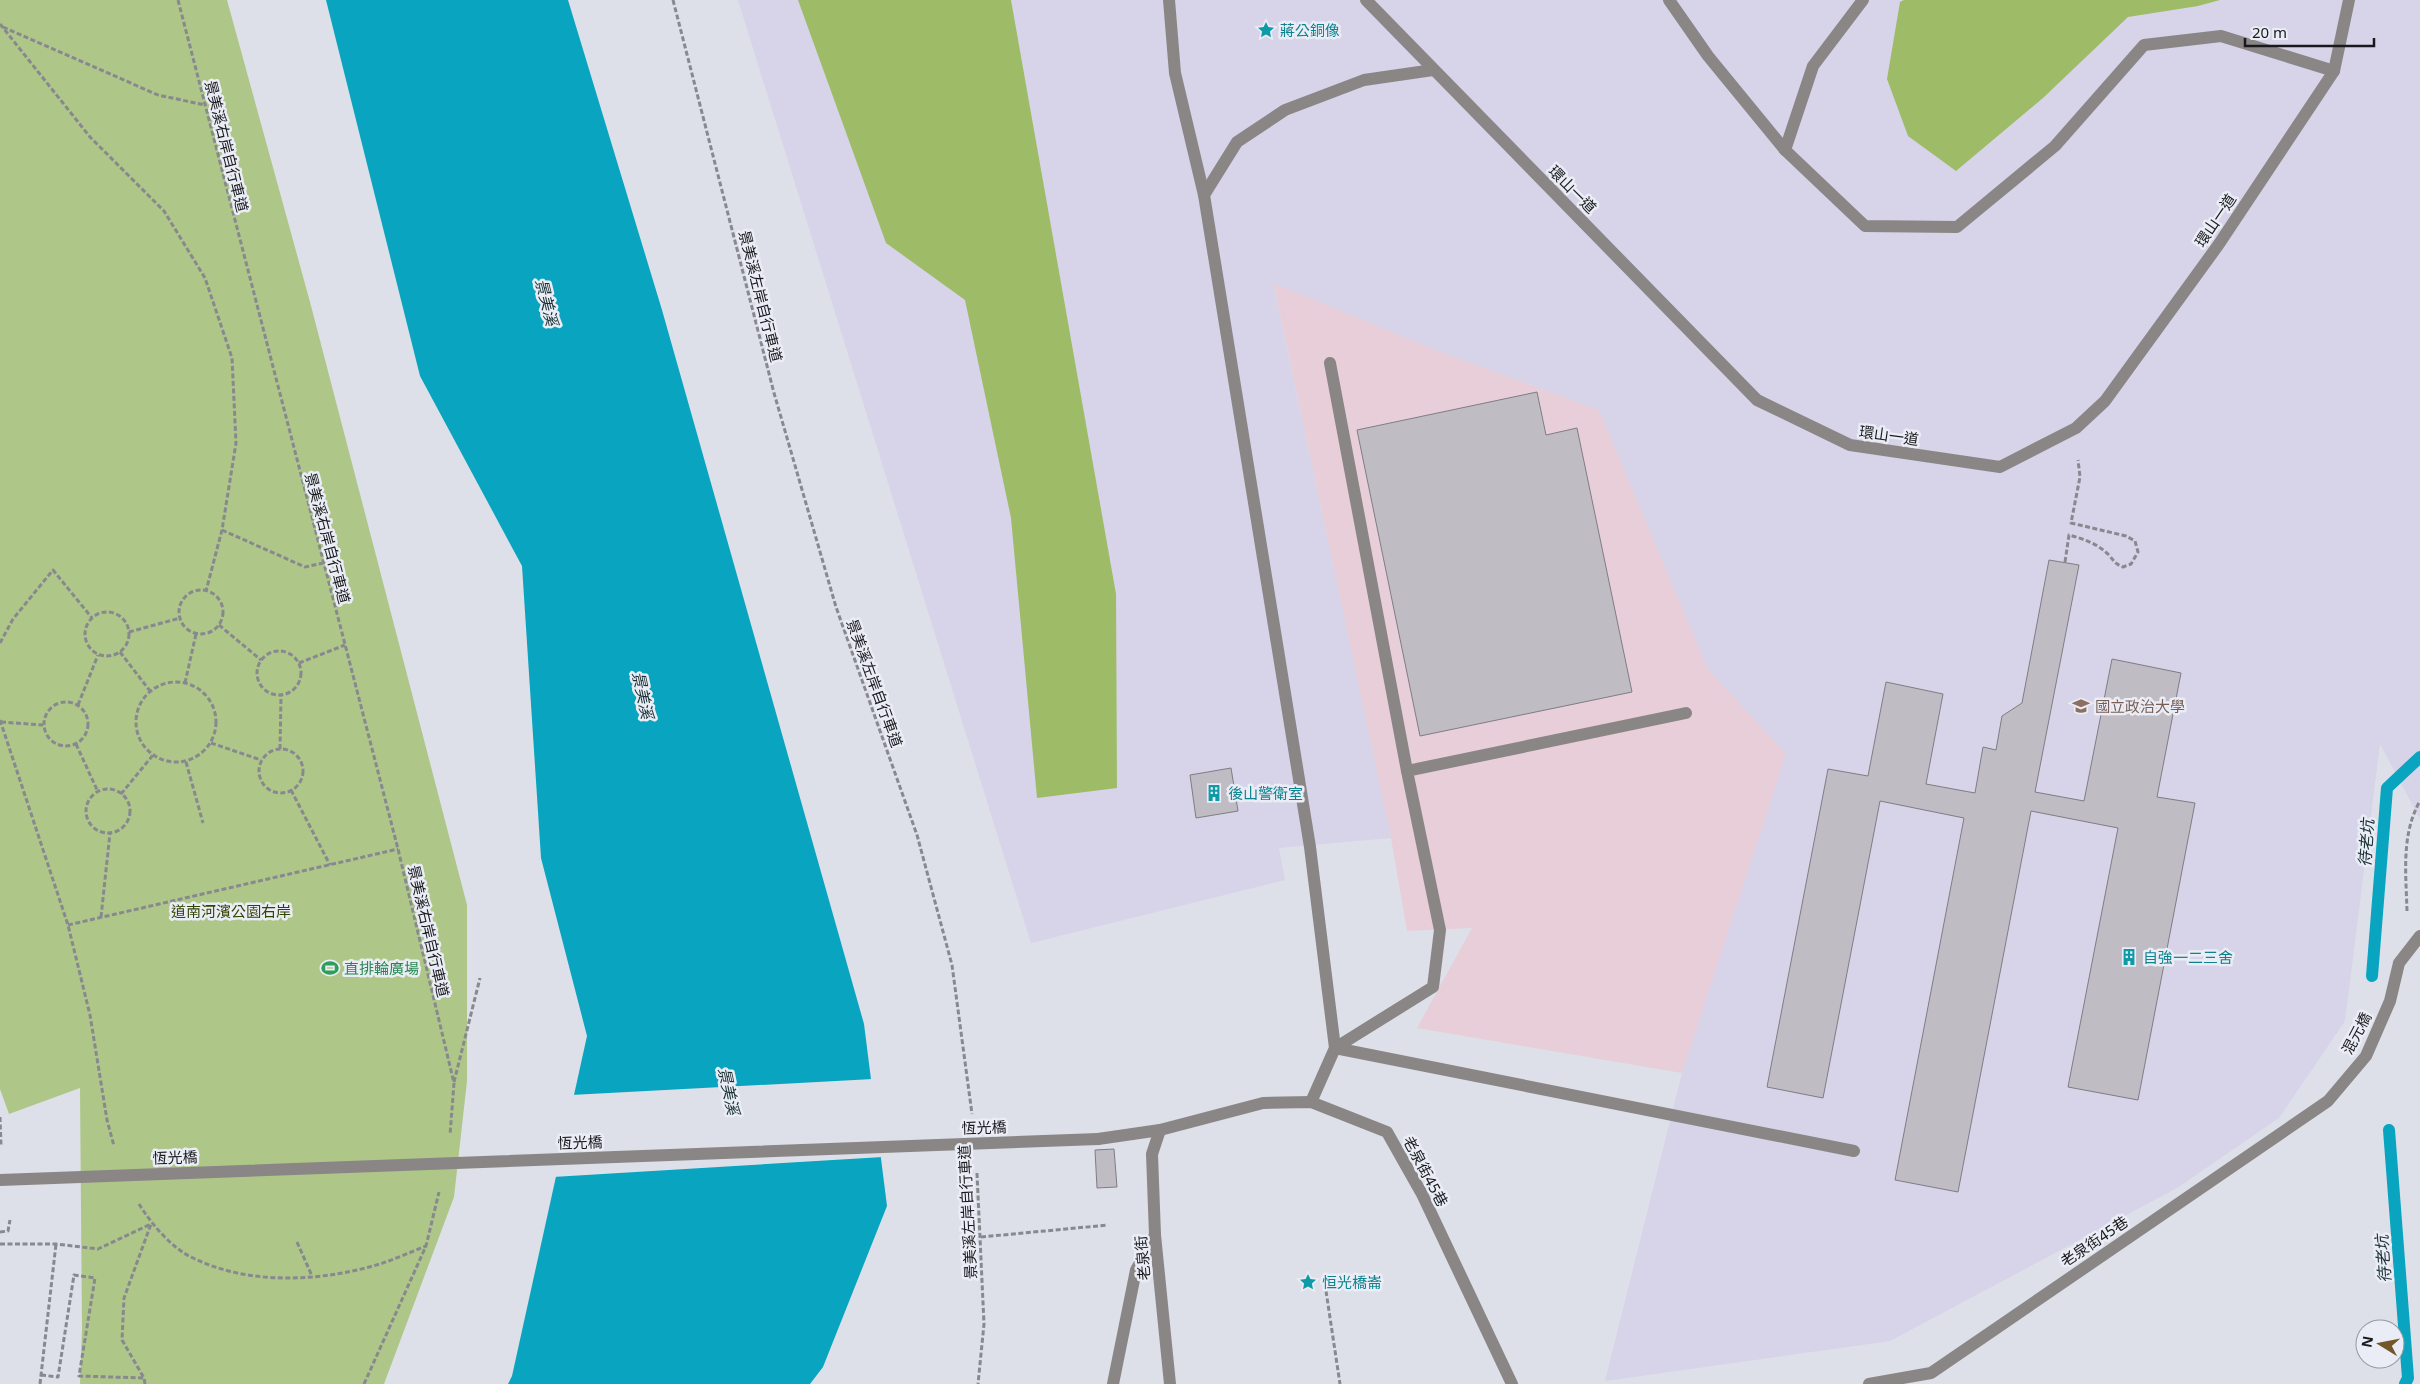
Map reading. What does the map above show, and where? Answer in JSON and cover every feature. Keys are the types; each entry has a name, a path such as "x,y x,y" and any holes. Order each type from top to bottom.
{"street":[{"path":"1169,0 1176,73 1204,195 1308,837 1335,1048 1311,1102"},
{"name":"環山一道","path":"1366,0 1757,400 1850,445 2000,466 2076,428 2105,402 2196,276 2334,71"},
{"path":"1669,0 1708,56 1785,150 1865,226 1957,226 2056,146 2144,45 2221,36 2334,71 2349,0"},
{"path":"1785,150 1813,66 1863,0"},
{"path":"1204,195 1237,142 1285,110 1364,80 1433,70"},
{"path":"1330,363 1407,771 1440,930 1433,987 1335,1048"},
{"path":"1407,771 1686,714"},
{"name":"混元橋","path":"2328,1101 2366,1056 2390,1001 2399,963 2420,936"},
{"path":"1335,1048 1854,1151"},
{"name":"老泉街45巷","path":"1869,1384 1931,1373 2328,1101"},
{"name":"老泉街45巷","path":"1160,1130 1262,1103 1311,1102 1387,1132 1422,1194 1512,1384"},
{"name":"恆光橋","path":"0,1180 1098,1138 1160,1130"},
{"name":"老泉街","path":"1160,1130 1152,1154 1156,1235 1170,1384"},
{"path":"1112,1384 1136,1270 1156,1235"}],"path":[{"name":"景美溪右岸自行車道","path":"178,0 322,563 398,849 454,1083 480,978"},
{"name":"景美溪左岸自行車道","path":"673,0 774,393 836,607 922,853 952,965 972,1117"},
{"path":"0,25 158,95 205,105"},
{"path":"0,25 90,137 164,211 205,278 232,358 236,443 222,530 206,591"},
{"path":"2065,562 2069,535 2088,540 2108,555 2114,564 2124,567 2131,564 2138,552 2135,541 2126,536 2071,522 2080,477 2076,428"},
{"path":"222,530 305,567 322,563"},
{"path":"0,643 13,619 53,570 92,618"},
{"path":"195,591 206,591 216,595 221,604 223,615 219,625 209,633 196,634 185,628 180,618 180,607 185,597 195,591"},
{"path":"103,612 115,614 124,621 129,632 127,643 120,652 110,656 98,655 89,648 85,638 87,627 92,618 103,612"},
{"path":"129,632 180,618"},
{"path":"219,625 261,660"},
{"path":"185,683 196,634"},
{"path":"299,663 345,645"},
{"path":"281,651 292,655 299,663 302,674 298,684 291,692 281,696 269,693 259,684 257,672 261,660 270,653 281,651"},
{"path":"120,652 150,692"},
{"path":"78,705 98,655"},
{"path":"167,683 185,683 199,688 210,699 216,713 217,728 211,742 200,755 186,762 169,763 153,755 142,745 137,731 136,717 141,702 150,692 167,683"},
{"path":"280,749 281,696"},
{"path":"67,702 78,705 86,714 88,725 85,736 76,744 65,746 54,743 46,734 43,725 47,712 56,704 67,702"},
{"path":"43,725 0,721 68,925 90,1015 107,1120"},
{"path":"211,742 261,760"},
{"path":"76,744 98,792"},
{"path":"280,749 291,751 300,759 303,770 300,782 291,790 280,793 270,790 262,782 258,771 261,760 269,752 280,749"},
{"path":"122,794 153,755"},
{"path":"186,762 203,823"},
{"path":"110,789 122,794 128,802 130,812 127,822 120,830 110,833 98,831 90,823 87,811 89,800 98,792 110,789"},
{"path":"291,790 330,865"},
{"path":"2407,915 2405,859 2412,814 2420,801"},
{"path":"101,917 110,833"},
{"path":"68,925 398,849"},
{"path":"0,1117 1,1146"},
{"name":"景美溪左岸自行車道","path":"977,1171 984,1324 978,1384"},
{"path":"137,1202 151,1224 188,1255 229,1272 275,1278 352,1271 380,1264 426,1246 364,1384"},
{"path":"0,1232 8,1231 10,1220"},
{"path":"0,1244 56,1244 98,1249 151,1224"},
{"path":"145,1384 144,1378 122,1340 124,1298 151,1224"},
{"path":"981,1237 1108,1225"},
{"path":"297,1242 312,1276"},
{"path":"40,1384 56,1244"},
{"path":"41,1375 58,1377 74,1275 94,1278 79,1376 144,1378"},
{"path":"1326,1291 1340,1384"}],"shaded area":[{"name":"國立政治大學","path":"738,0 2420,0 2420,819 2380,744 2345,1021 2279,1118 2177,1188 1890,1341 1605,1381 1682,1073 1786,754 1708,669 1599,410 1436,350 1273,283 1391,838 1279,848 1285,880 1031,943"},
{"path":"1273,282 1436,350 1599,410 1708,669 1787,754 1682,1073 1417,1028 1472,928 1407,931 1391,838"}],"green space":[{"name":"道南河濱公園右岸","path":"0,0 227,0 310,302 467,905 467,1081 454,1197 384,1384 80,1384 82,1329 80,1088 9,1114 0,1089"},
{"path":"798,0 1011,0 1116,594 1117,788 1037,798 1011,518 965,300 886,243"},
{"path":"1904,0 2220,0 2198,6 2128,17 2043,98 1956,171 1908,136 1887,79 1900,2"}],"water":[{"name":"景美溪","path":"326,0 568,0 662,310 864,1024 887,1206 823,1367 810,1384 508,1384 512,1376 587,1036 541,858 522,566 420,376"}],"pier":[{"path":"873,1079 883,1157 553,1177 571,1095"}],"building":[{"path":"1537,392 1546,435 1577,428 1632,692 1420,736 1357,430"},
{"name":"自強一二三舍","path":"2049,560 2079,565 2035,792 2084,801 2112,659 2181,673 2157,797 2195,803 2138,1100 2068,1087 2118,828 2031,811 1958,1192 1895,1180 1964,818 1880,801 1823,1098 1767,1087 1828,769 1868,776 1886,682 1943,694 1926,784 1975,793 1983,747 1996,750 2002,716 2022,703"},
{"name":"後山警衛室","path":"1231,768 1238,811 1196,818 1190,775"},
{"path":"1114,1149 1117,1187 1097,1188 1095,1150"}],"waterway":[{"name":"待老坑","path":"2372,976 2387,788 2420,757"},
{"name":"待老坑","path":"2389,1130 2408,1378 2405,1384"}],"place":[{"name":"蔣公銅像","path":"1266,30"},
{"name":"國立政治大學","path":"2081,706"},
{"name":"後山警衛室","path":"1214,793"},
{"name":"自強一二三舍","path":"2129,957"},
{"name":"直排輪廣場","path":"330,968"},
{"name":"恒光橋崙","path":"1308,1282"}]}
